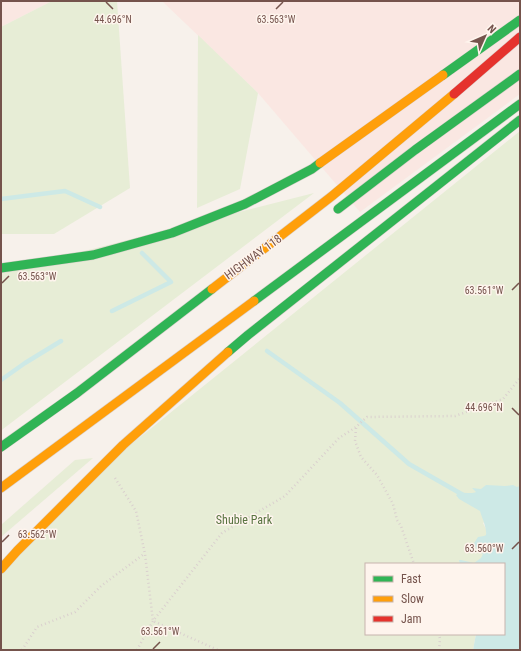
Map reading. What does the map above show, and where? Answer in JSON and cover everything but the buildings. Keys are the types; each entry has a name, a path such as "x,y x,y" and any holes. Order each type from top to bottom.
{"highway":[{"path":"1,268 93,255 172,233 244,204 312,169 520,20"},
{"path":"1,447 76,393 332,196 520,37"},
{"path":"328,216 415,150 520,74"},
{"path":"1,488 520,104"},
{"path":"1,569 17,551 123,445 248,335 520,120"}],"path":[{"path":"137,650 153,621 222,533 285,496 339,438 367,418 455,416 503,399 520,378"},
{"path":"357,426 355,442 361,457 377,475 393,504 397,515 397,520 401,526 414,563"},
{"path":"115,478 136,511 145,554 153,621"},
{"path":"22,650 38,627 75,612 101,586 145,554"},
{"path":"153,621 218,650"},
{"path":"439,635 439,650"}],"shaded area":[{"path":"1,1 52,1 1,27"},
{"path":"162,1 520,1 520,94 360,212 258,93"}],"green space":[{"path":"52,1 117,1 130,188 54,234 1,234 1,27"},
{"path":"198,35 258,93 240,189 197,208"},
{"name":"Shubie Park","path":"520,131 520,493 483,523 486,529 487,563 365,563 365,635 476,635 473,650 1,650 1,568 62,500"},
{"path":"314,193 3,429 1,431 1,272"},
{"path":"93,458 1,537 1,525 75,460"}],"water":[{"path":"486,485 520,486 520,650 473,650 476,635 505,635 505,563 474,563 481,558 483,554 477,551 474,543 478,537 486,535 485,526 480,511 459,499 456,495 461,493 476,492 472,488 481,489"},
{"path":"459,560 474,563 460,563"}],"waterway":[{"path":"1,199 65,191 100,207"},
{"path":"112,311 171,282 142,253"},
{"path":"1,380 61,341"},
{"path":"267,351 340,403 409,464 465,496"}],"traffic: fast":[{"path":"443,75 520,20"},
{"path":"338,209 415,150 520,74"},
{"path":"254,301 520,104"},
{"path":"228,352 520,120"},
{"path":"1,268 93,255 172,233 245,204 312,169 320,163"},
{"path":"1,447 77,393 212,289"}],"traffic: slow":[{"path":"320,163 443,75"},
{"path":"212,289 332,196 454,94"},
{"path":"1,488 254,301"},
{"path":"1,569 17,551 123,445 228,352"}],"traffic: jam":[{"path":"454,94 520,37"}]}
